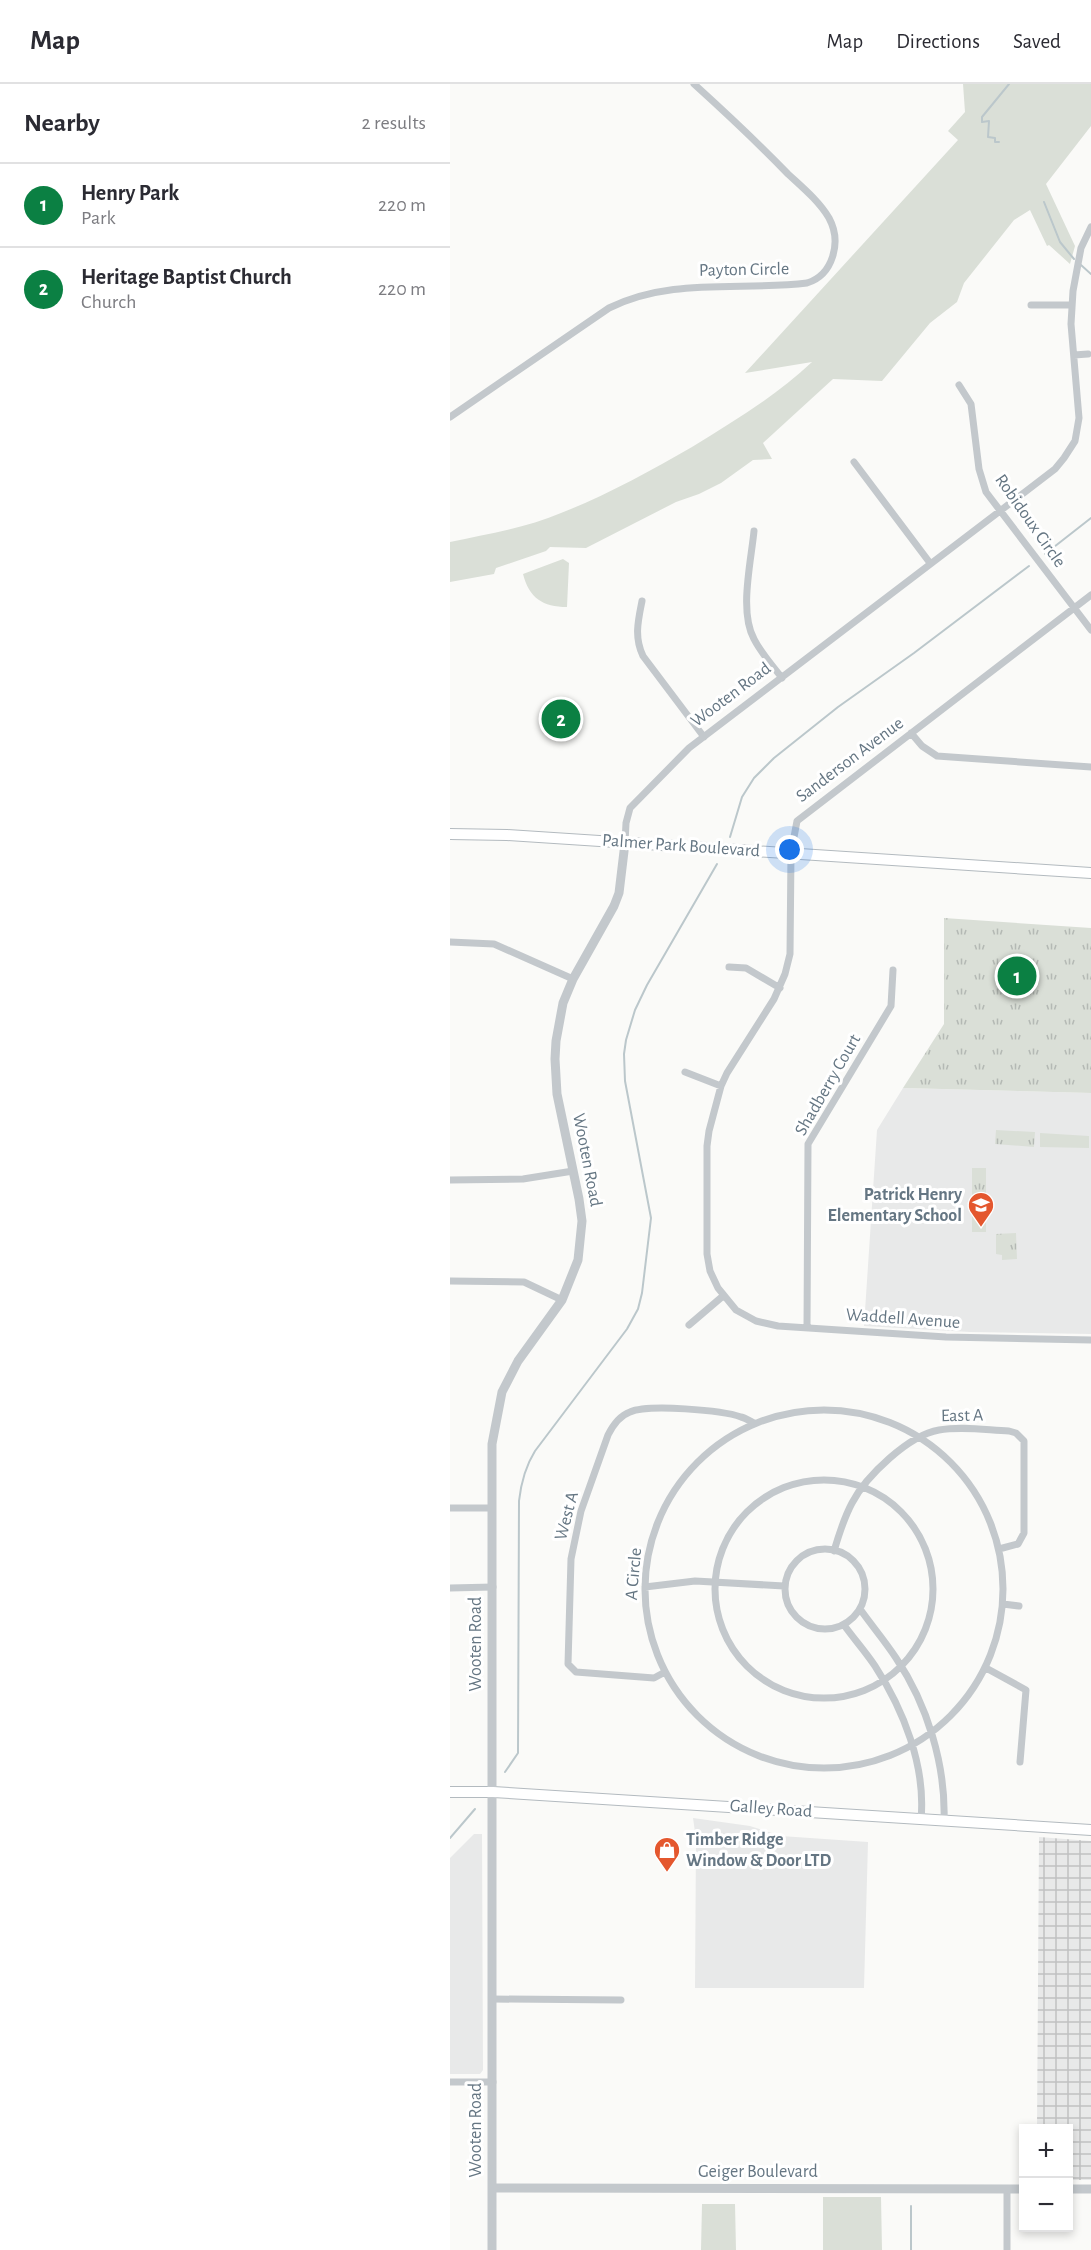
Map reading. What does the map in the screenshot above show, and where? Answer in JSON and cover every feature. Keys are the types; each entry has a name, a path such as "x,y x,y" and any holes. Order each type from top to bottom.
{"main road":[{"name":"Palmer Park Boulevard","path":"450,834 507,835 1091,873"},
{"name":"Galley Road","path":"450,1792 493,1792 1091,1830"}],"street":[{"name":"Payton Circle","path":"450,417 609,308 622,302 657,291 680,287 807,283 815,280 828,269 834,250 834,237 832,226 820,206 694,84"},
{"name":"Wooten Road","path":"492,2250 492,1444 502,1392 518,1361 562,1300 578,1260 582,1221 557,1094 555,1059 563,1003 573,979 614,906 622,879 627,815 635,801 671,764 704,736 1055,469 1070,452 1075,441 1079,418 1072,305 1077,264 1081,248 1091,227"},
{"path":"1031,305 1072,305"},
{"path":"1074,355 1088,354"},
{"name":"Robidoux Circle","path":"959,385 971,404 983,484 1000,511 1091,630"},
{"path":"854,462 930,563"},
{"path":"754,531 747,603 748,621 753,638 782,678"},
{"name":"Sanderson Avenue","path":"723,1296 710,1271 706,1239 707,1146 721,1086 780,988 790,954 791,853 794,829 802,816 1091,596"},
{"path":"642,601 636,630 643,656 704,736"},
{"path":"911,733 929,752 947,758 1091,766"},
{"path":"450,942 494,944 573,979"},
{"path":"729,966 746,968 780,988"},
{"name":"Shadberry Court","path":"807,1328 808,1144 891,1006 893,970"},
{"path":"686,1072 721,1086"},
{"path":"450,1180 523,1179 573,1171"},
{"path":"450,1281 524,1282 562,1300"},
{"path":"689,1325 723,1296"},
{"name":"Waddell Avenue","path":"723,1296 736,1310 756,1321 778,1326 946,1338 1091,1340"},
{"name":"West A","path":"665,1672 654,1678 576,1672 568,1664 571,1559 581,1511 604,1446 612,1426 628,1412 638,1409 687,1409 721,1413 741,1416 754,1423"},
{"name":"A Circle","path":"805,1411 843,1411 880,1419 918,1436 947,1459 970,1486 987,1515 999,1549 1003,1579 1003,1604 998,1636 986,1668 962,1705 931,1734 912,1747 891,1756 844,1768 820,1769 795,1767 773,1761 736,1746 698,1718 680,1695 665,1672 650,1634 645,1587 648,1555 663,1509 692,1468 730,1436 754,1423 805,1411"},
{"name":"East A","path":"834,1551 845,1519 862,1486 886,1462 918,1436 939,1430 960,1428 1009,1431 1024,1441 1024,1533 1018,1544 999,1549"},
{"path":"840,1481 862,1486 883,1497 904,1514 922,1541 929,1561 933,1595 930,1617 920,1642 901,1667 884,1681 854,1695 822,1698 794,1694 764,1680 741,1660 727,1637 718,1614 715,1582 723,1550 733,1530 746,1513 763,1499 786,1487 808,1482 840,1481"},
{"path":"450,1508 492,1508"},
{"path":"817,1550 834,1551 848,1557 861,1572 865,1592 860,1610 854,1618 844,1625 823,1630 805,1625 789,1608 784,1587 792,1566 803,1555 817,1550"},
{"path":"645,1587 674,1582 715,1582 784,1587"},
{"path":"450,1588 493,1587"},
{"path":"1003,1604 1019,1606"},
{"path":"860,1610 901,1667 919,1702 939,1762 944,1786 944,1821"},
{"path":"844,1625 884,1681 900,1714 912,1747 923,1797 921,1819"},
{"path":"986,1668 1026,1690 1020,1762"},
{"path":"732,1756 736,1746"},
{"path":"493,1999 621,2000"},
{"path":"450,2082 493,2082"},
{"name":"Geiger Boulevard","path":"492,2188 1019,2189"},
{"path":"1007,2189 1007,2250"},
{"path":"1073,2189 1091,2189"}],"shaded area":[{"name":"Patrick Henry Elementary School","path":"903,1088 1091,1093 1091,1334 970,1332 864,1326 877,1130"},
{"path":"693,1818 750,1826 781,1836 868,1842 864,1988 695,1988 696,1839"},
{"path":"474,1834 482,1834 483,2070 480,2074 450,2074 450,1858"},
{"path":"1039,1837 1091,1841 1091,2180 1073,2180 1073,2124 1037,2124"}],"green space":[{"path":"963,84 1091,84 1091,126 1046,184 1075,246 1070,264 1049,245 1047,246 1030,210 1014,220 964,283 957,302 930,323 882,381 833,379 763,443 772,459 753,460 721,483 676,502 586,548 550,547 546,551 496,568 494,574 450,582 450,542 534,523 612,491 739,418 784,386 812,362 745,373 958,140 948,131 965,112"},
{"path":"563,559 569,563 567,607 558,607 538,600 529,589 523,574"},
{"path":"944,918 1091,928 1091,1093 903,1088 944,1024"},
{"path":"996,1130 1035,1132 1034,1147 995,1144"},
{"path":"1040,1133 1089,1136 1089,1148 1040,1147"},
{"path":"972,1168 986,1168 986,1232 972,1232"},
{"path":"1016,1233 1017,1259 1002,1260 1002,1255 996,1254 996,1234"},
{"path":"823,2197 881,2197 882,2250 823,2250"},
{"path":"702,2204 735,2204 736,2250 701,2250"}],"waterway":[{"path":"999,142 995,142 995,138 988,137 989,121 982,122 982,117 1009,84"},
{"path":"1044,202 1060,242 1074,259"},
{"path":"1081,265 1091,274"},
{"path":"1045,554 1091,518"},
{"path":"730,837 742,797 754,778 774,758 838,707 1029,566"},
{"path":"505,1772 518,1753 519,1501 522,1481 535,1451 627,1329 638,1309 651,1218 625,1081 626,1040 635,1010 647,985 717,864"},
{"path":"450,1838 475,1809"},
{"path":"911,2206 911,2250"}],"place":[{"name":"Heritage Baptist Church","path":"561,719"},
{"name":"Henry Park","path":"1017,976"},
{"name":"Patrick Henry Elementary School","path":"981,1228"},
{"name":"Timber Ridge Window & Door LTD","path":"667,1873"}]}
